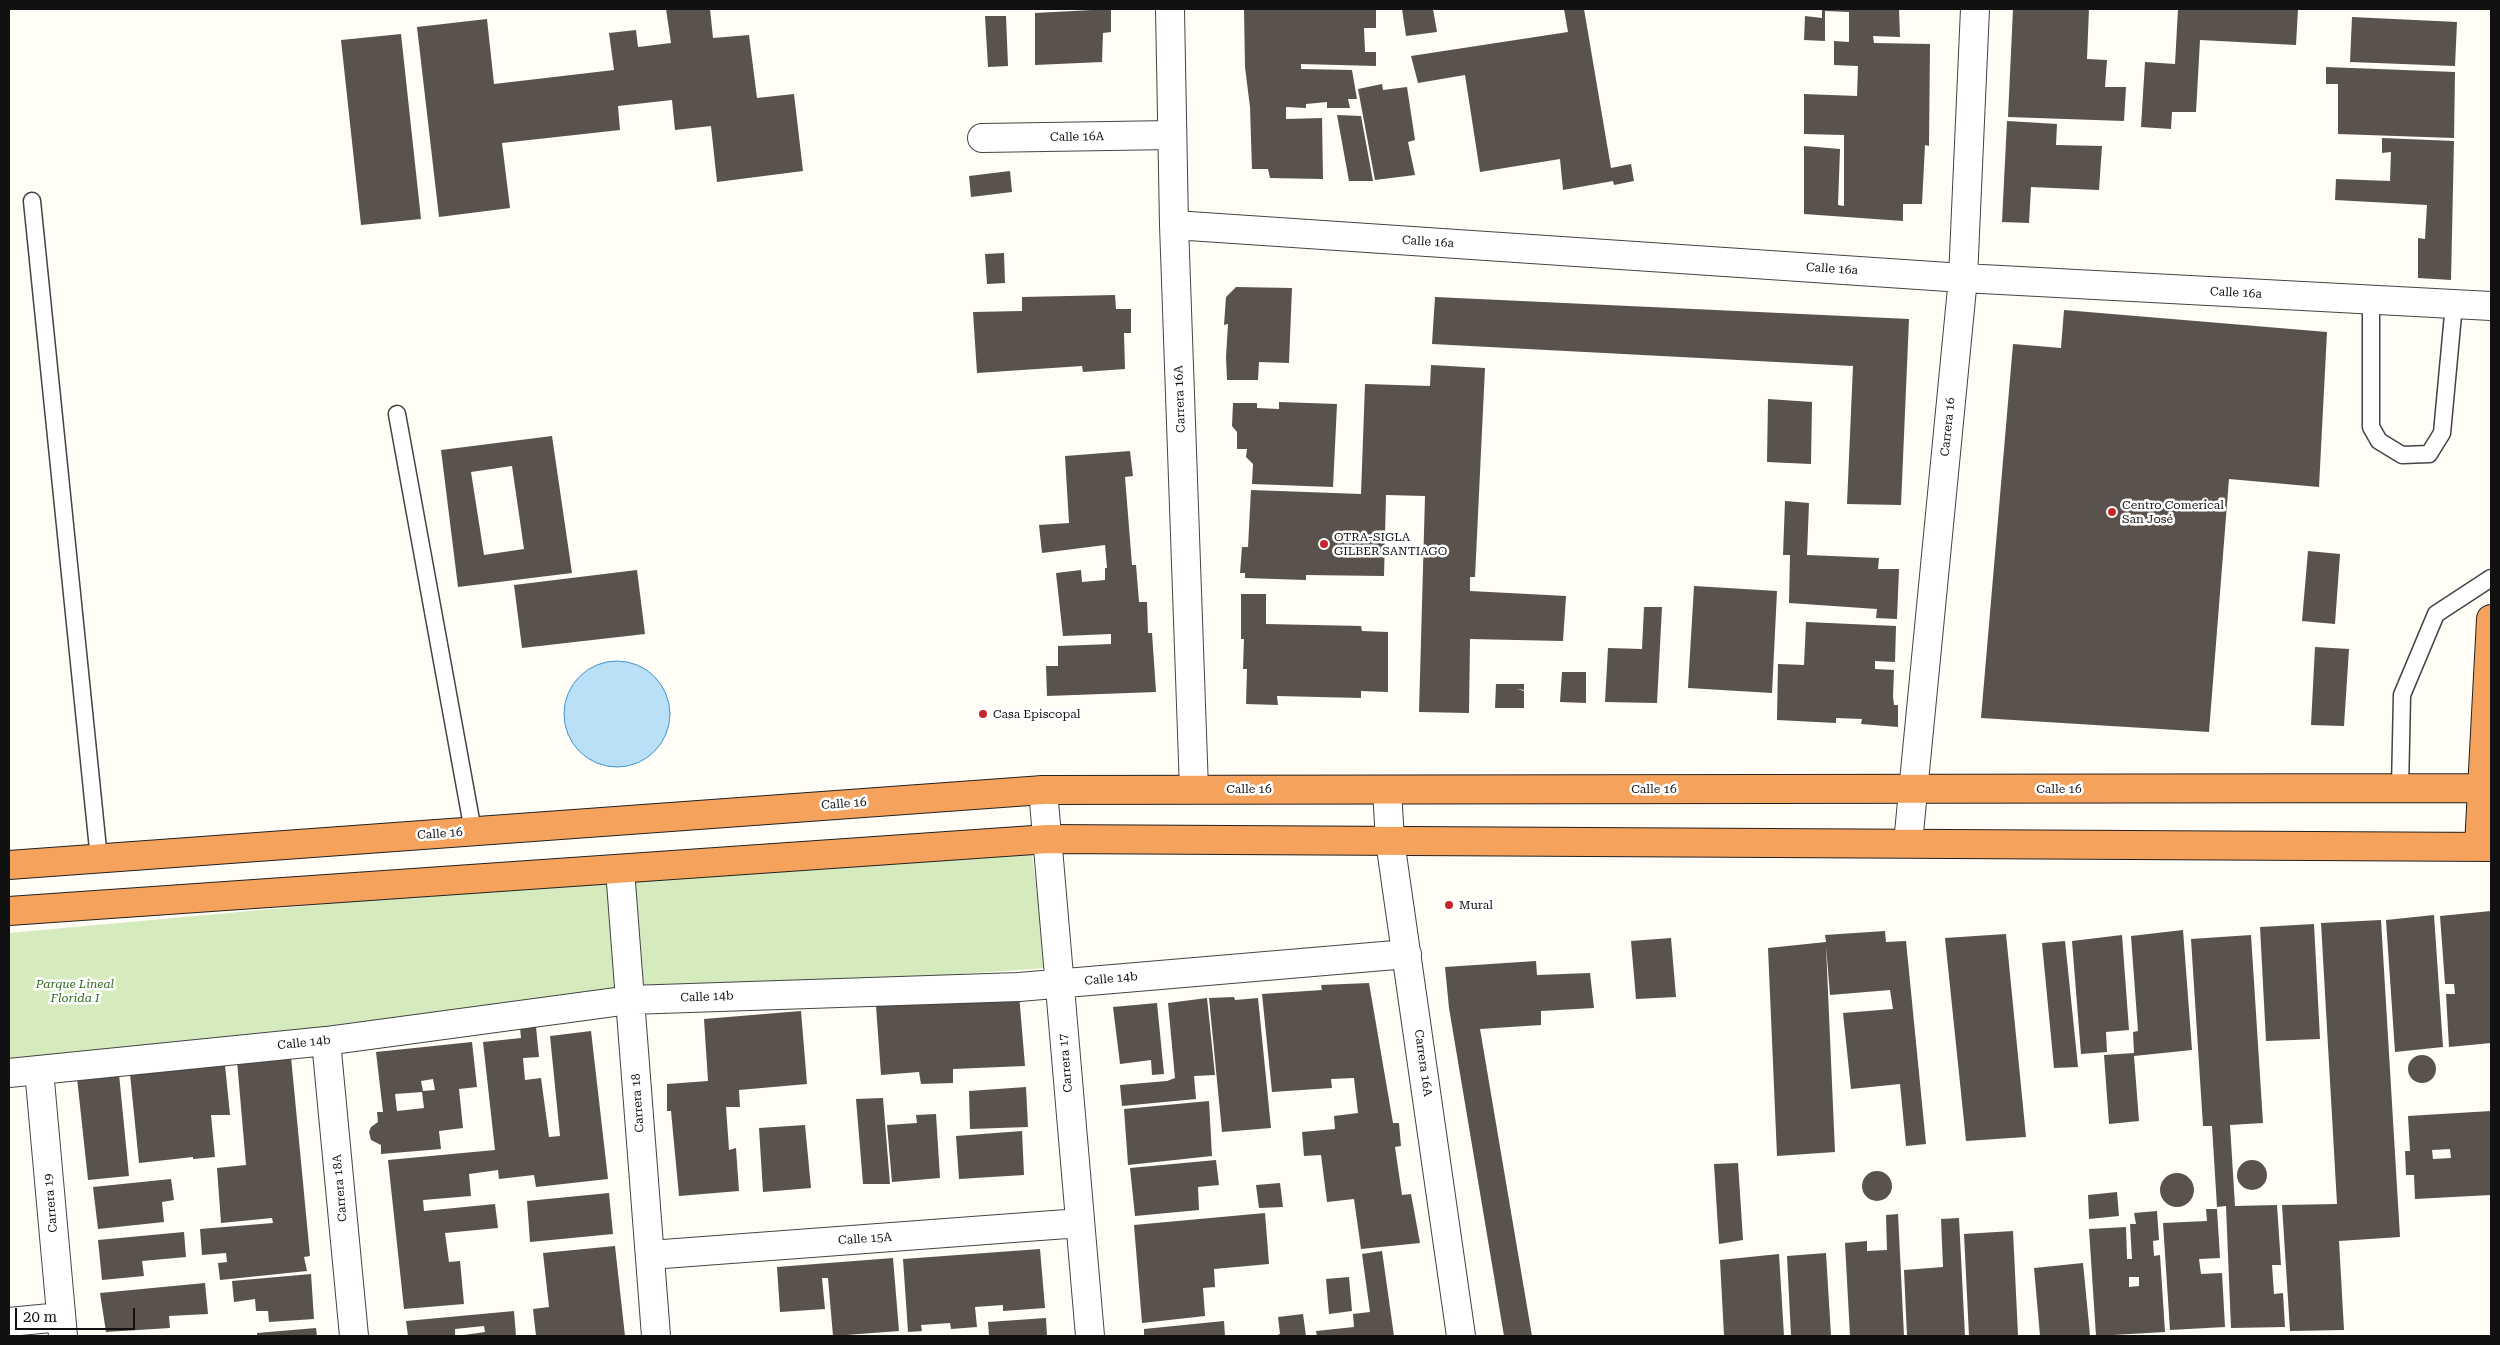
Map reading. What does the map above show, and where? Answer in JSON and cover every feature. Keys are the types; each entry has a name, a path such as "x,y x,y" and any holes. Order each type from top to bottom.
{"highway":[{"path":"9,911 1048,839 2485,846 2491,619"},
{"name":"Calle 16","path":"9,865 1043,790 2486,788"}],"street":[{"name":"Carrera 16A","path":"1170,9 1174,225 1194,789"},
{"name":"Carrera 16","path":"1908,843 1963,278 1975,9"},
{"name":"Calle 16A","path":"982,138 1172,135"},
{"name":"Calle 16a","path":"1174,225 1963,278 2491,306"},
{"name":"Carrera 17","path":"1043,790 1090,1336"},
{"name":"Carrera 16A","path":"1387,790 1390,841 1461,1336"},
{"name":"Carrera 18","path":"620,870 656,1336"},
{"name":"Calle 14b","path":"9,1073 326,1041 630,1000 1019,987 1407,954"},
{"name":"Carrera 18A","path":"326,1041 354,1336"},
{"name":"Carrera 19","path":"39,1070 62,1327"},
{"name":"Calle 15A","path":"650,1254 1080,1223"},
{"path":"9,1322 62,1327"}],"lane":[{"path":"32,202 99,859"},
{"path":"2371,300 2371,427 2379,441 2402,455 2429,454 2442,433 2454,304"},
{"path":"397,414 473,831"},
{"path":"2400,789 2402,695 2436,614 2491,578"}],"green space":[{"name":"Parque Lineal Florida I","path":"1032,854 1046,968 640,997 9,1060 9,933 612,878"}],"water":[{"path":"617,661 637,665 654,677 666,694 670,714 666,734 654,751 637,763 617,767 597,763 580,751 568,734 564,714 568,694 580,677 597,665"}],"building":[{"path":"666,9 710,9 713,38 749,35 757,98 794,94 803,171 717,182 711,126 675,130 672,100 618,106 620,130 502,143 510,208 439,217 417,27 487,19 494,84 614,70 609,33 636,30 638,47 671,43"},
{"path":"1111,9 1111,32 1103,33 1102,62 1035,65 1035,13"},
{"path":"1244,9 1376,9 1376,28 1364,28 1365,52 1376,52 1376,66 1301,64 1301,69 1352,70 1357,99 1348,99 1350,108 1327,108 1327,102 1306,104 1306,108 1286,107 1286,119 1322,118 1323,179 1270,178 1268,169 1252,169 1250,107 1245,67"},
{"path":"1402,9 1433,9 1437,32 1406,36"},
{"path":"1564,9 1584,9 1611,168 1631,164 1634,181 1614,185 1613,181 1563,190 1560,159 1480,172 1465,75 1418,83 1411,56 1568,32"},
{"path":"1822,9 1899,9 1900,37 1873,36 1874,43 1930,44 1929,146 1925,145 1922,204 1903,204 1903,221 1804,214 1804,146 1840,149 1838,205 1844,206 1844,135 1804,134 1804,94 1857,96 1858,66 1834,65 1834,41 1849,42 1849,12 1825,11 1825,41 1804,40 1805,16 1822,18"},
{"path":"2013,9 2089,9 2087,59 2107,60 2105,87 2126,87 2124,121 2008,117"},
{"path":"2178,9 2298,9 2296,45 2200,40 2196,112 2172,112 2171,129 2141,127 2145,62 2175,64"},
{"path":"985,16 1006,16 1008,66 988,67"},
{"path":"2352,17 2457,22 2455,66 2350,62"},
{"path":"401,34 421,219 361,225 341,40"},
{"path":"2326,67 2455,72 2454,138 2338,134 2338,84 2326,84"},
{"path":"1382,84 1383,90 1407,87 1415,140 1408,142 1415,175 1375,180 1358,89"},
{"path":"1337,115 1361,116 1373,181 1349,181"},
{"path":"2007,121 2057,124 2056,145 2102,146 2099,190 2031,187 2029,223 2002,222"},
{"path":"2382,138 2454,141 2451,280 2418,278 2418,238 2425,239 2427,205 2335,200 2336,179 2390,181 2391,152 2382,153"},
{"path":"1010,171 1012,192 971,197 969,176"},
{"path":"1004,253 1005,283 987,284 985,254"},
{"path":"1236,287 1292,288 1289,363 1259,362 1258,380 1227,380 1228,324 1224,325 1226,297"},
{"path":"1115,295 1116,309 1131,309 1131,333 1124,333 1125,369 1083,372 1082,366 977,373 973,312 1022,311 1022,297"},
{"path":"1435,297 1909,319 1901,505 1847,504 1853,366 1432,344"},
{"name":"Centro Comerical San José","path":"2064,310 2327,332 2319,487 2229,479 2209,732 1981,718 2013,344 2061,348"},
{"path":"1431,365 1485,368 1475,577 1470,577 1470,591 1566,596 1563,641 1470,639 1469,713 1419,712 1425,496 1386,495 1384,576 1306,575 1306,580 1245,578 1245,573 1240,573 1242,547 1248,547 1251,490 1361,494 1365,384 1430,386"},
{"path":"1768,399 1812,402 1811,464 1767,462"},
{"path":"1279,402 1337,404 1333,487 1252,484 1253,464 1246,457 1247,449 1237,449 1237,432 1232,426 1233,403 1257,403 1257,408 1279,409"},
{"path":"552,436 572,573 458,587 441,450","holes":["512,466 524,549 484,555 471,472"]},
{"path":"1130,451 1133,476 1125,477 1132,565 1136,565 1139,602 1147,602 1148,633 1152,633 1156,692 1047,696 1046,666 1058,666 1058,646 1111,644 1111,634 1063,636 1056,573 1081,570 1082,582 1105,580 1105,568 1107,568 1105,545 1042,553 1039,525 1069,523 1065,456"},
{"path":"1785,501 1809,503 1807,555 1879,558 1878,569 1899,569 1897,619 1876,618 1877,609 1789,603 1790,555 1783,555"},
{"path":"2308,551 2340,554 2335,624 2302,621"},
{"path":"637,570 645,634 522,648 514,585"},
{"path":"1694,586 1777,591 1772,693 1688,688"},
{"path":"1241,594 1266,594 1266,624 1361,626 1362,631 1388,632 1388,692 1361,691 1361,698 1277,696 1278,705 1246,704 1247,669 1243,669 1244,639 1241,639"},
{"path":"1644,607 1662,607 1657,703 1605,702 1608,648 1642,649"},
{"path":"1806,622 1896,626 1895,662 1875,661 1875,669 1894,670 1893,696 1894,705 1898,705 1898,727 1861,724 1862,719 1836,718 1836,723 1777,720 1778,664 1804,665"},
{"path":"2315,647 2349,649 2344,726 2311,725"},
{"path":"1562,672 1586,672 1586,703 1560,702"},
{"path":"1496,684 1524,684 1524,690 1517,689 1524,691 1524,708 1495,708"},
{"path":"2491,911 2491,1043 2449,1047 2446,994 2455,994 2454,984 2445,984 2440,916"},
{"path":"2434,915 2443,1047 2395,1052 2386,920"},
{"path":"2381,920 2400,1237 2339,1241 2344,1330 2290,1331 2282,1205 2337,1204 2321,923"},
{"path":"2314,924 2320,1039 2266,1041 2260,927"},
{"path":"2183,930 2192,1050 2134,1056 2139,1121 2109,1124 2104,1055 2134,1053 2133,1032 2138,1031 2131,936"},
{"path":"1885,931 1886,942 1906,941 1926,1144 1906,1146 1900,1084 1851,1089 1843,1013 1893,1009 1890,990 1830,995 1826,946 1835,1152 1777,1156 1768,948 1826,942 1825,935"},
{"path":"2006,934 2026,1137 1966,1141 1945,938"},
{"path":"2122,935 2129,1030 2106,1032 2107,1052 2081,1054 2072,941"},
{"path":"2251,935 2263,1123 2230,1125 2235,1206 2277,1205 2281,1265 2272,1265 2274,1294 2283,1293 2285,1327 2231,1328 2226,1206 2217,1207 2212,1126 2203,1126 2191,939"},
{"path":"1671,938 1676,997 1636,999 1631,941"},
{"path":"2065,941 2078,1067 2054,1068 2042,943"},
{"path":"1536,961 1537,975 1590,973 1594,1008 1541,1011 1541,1025 1480,1029 1532,1336 1504,1336 1449,1008 1445,967"},
{"path":"1369,983 1393,1123 1399,1123 1401,1146 1395,1147 1402,1195 1411,1194 1420,1243 1361,1249 1354,1199 1327,1202 1321,1155 1304,1156 1302,1132 1335,1129 1334,1116 1358,1113 1354,1078 1331,1079 1332,1088 1272,1092 1262,994 1322,990 1321,985"},
{"path":"1019,994 1025,1066 953,1069 953,1083 921,1084 919,1072 881,1075 876,1006"},
{"path":"1234,997 1235,1000 1258,998 1271,1128 1222,1132 1209,998"},
{"path":"1207,998 1215,1075 1194,1076 1196,1099 1122,1106 1120,1085 1167,1081 1175,1078 1168,1003"},
{"path":"1157,1003 1164,1074 1152,1075 1151,1060 1120,1064 1113,1007"},
{"path":"801,1011 807,1084 739,1090 740,1107 726,1107 729,1150 736,1148 739,1191 679,1196 671,1111 667,1111 667,1084 708,1081 704,1019"},
{"path":"536,1027 539,1057 523,1058 525,1080 541,1078 549,1137 560,1136 550,1036 591,1031 608,1179 536,1187 534,1175 499,1179 498,1170 469,1174 471,1196 423,1200 424,1211 495,1204 498,1228 445,1233 449,1262 460,1261 464,1304 404,1309 388,1160 495,1150 483,1042 521,1038 520,1028"},
{"path":"472,1042 477,1087 459,1089 463,1128 439,1131 441,1149 381,1154 381,1145 371,1140 369,1132 371,1127 378,1122 377,1112 383,1112 376,1052","holes":["433,1079 435,1090 423,1091 421,1081","422,1092 424,1108 397,1111 395,1094"]},
{"path":"2422,1055 2432,1059 2436,1069 2432,1079 2422,1083 2412,1079 2408,1069 2412,1059"},
{"path":"291,1057 310,1256 304,1257 307,1271 220,1280 218,1263 227,1262 226,1253 202,1255 200,1229 273,1223 272,1218 221,1223 217,1168 246,1165 237,1061"},
{"path":"225,1065 230,1115 211,1115 215,1157 193,1159 193,1157 139,1163 130,1074"},
{"path":"119,1074 129,1176 88,1180 77,1078"},
{"path":"1026,1087 1028,1127 970,1129 969,1091"},
{"path":"883,1098 890,1184 863,1184 856,1099"},
{"path":"1209,1101 1212,1156 1128,1165 1124,1109"},
{"path":"2491,1111 2491,1195 2415,1199 2414,1175 2406,1175 2405,1151 2410,1151 2408,1116","holes":["2450,1149 2451,1158 2433,1159 2432,1150"]},
{"path":"936,1114 940,1178 892,1182 887,1125 917,1123 916,1115"},
{"path":"805,1125 811,1188 763,1192 759,1128"},
{"path":"1022,1131 1024,1175 959,1179 956,1136"},
{"path":"1216,1160 1219,1185 1198,1187 1199,1210 1135,1216 1130,1168"},
{"path":"2252,1160 2263,1164 2267,1175 2263,1186 2252,1190 2241,1186 2237,1175 2241,1164"},
{"path":"1738,1163 1743,1240 1719,1244 1714,1164"},
{"path":"1877,1171 1888,1175 1892,1186 1888,1197 1877,1201 1866,1197 1862,1186 1866,1175"},
{"path":"2177,1173 2184,1174 2189,1178 2193,1183 2193,1197 2189,1202 2184,1206 2177,1207 2170,1206 2165,1202 2161,1197 2160,1190 2161,1183 2165,1178 2170,1174"},
{"path":"171,1179 174,1200 162,1202 164,1222 98,1229 93,1187"},
{"path":"1280,1183 1283,1207 1259,1208 1256,1185"},
{"path":"2117,1192 2119,1216 2089,1219 2088,1195"},
{"path":"609,1193 613,1234 530,1242 527,1201"},
{"path":"2206,1209 2217,1209 2220,1258 2199,1259 2201,1274 2222,1273 2225,1327 2170,1330 2163,1223 2207,1221"},
{"path":"2157,1211 2159,1240 2153,1241 2154,1256 2160,1255 2165,1332 2096,1336 2089,1229 2126,1227 2127,1259 2132,1259 2130,1224 2136,1224 2134,1213","holes":["2129,1277 2139,1277 2139,1286 2129,1287"]},
{"path":"1265,1213 1269,1264 1214,1269 1215,1287 1203,1288 1205,1316 1142,1323 1134,1225"},
{"path":"1898,1214 1904,1336 1850,1336 1845,1243 1867,1241 1867,1251 1887,1250 1886,1215"},
{"path":"1959,1218 1965,1336 1907,1336 1904,1270 1943,1267 1941,1219"},
{"path":"2013,1231 2018,1335 1969,1336 1964,1234"},
{"path":"184,1232 186,1257 142,1261 144,1276 102,1280 98,1240"},
{"path":"615,1246 625,1336 536,1336 533,1309 549,1307 543,1253"},
{"path":"1040,1249 1045,1308 1003,1311 1003,1305 975,1307 977,1327 951,1329 950,1323 921,1325 922,1331 908,1332 903,1259"},
{"path":"1382,1251 1394,1336 1317,1336 1316,1331 1354,1327 1353,1314 1370,1312 1362,1254"},
{"path":"1826,1253 1831,1336 1791,1336 1787,1256"},
{"path":"1779,1254 1784,1336 1724,1336 1720,1260"},
{"path":"893,1258 899,1331 833,1336 828,1278 822,1278 825,1309 780,1312 777,1267"},
{"path":"2083,1263 2090,1335 2040,1336 2034,1268"},
{"path":"311,1274 314,1319 269,1322 268,1311 256,1311 255,1299 234,1302 232,1281"},
{"path":"1349,1277 1352,1311 1329,1314 1326,1279"},
{"path":"205,1283 208,1314 169,1316 170,1328 106,1332 100,1293"},
{"path":"514,1311 516,1336 457,1336 485,1332 484,1326 455,1329 455,1336 408,1336 406,1321"},
{"path":"1303,1314 1306,1336 1275,1336 1280,1334 1278,1317"},
{"path":"1046,1318 1047,1336 989,1336 988,1322"},
{"path":"1224,1321 1225,1336 1144,1336 1144,1329"},
{"path":"316,1328 317,1336 257,1336 257,1333"}],"place":[{"name":"Centro Comerical San José","path":"2112,512"},
{"name":"OTRA-SIGLA GILBER SANTIAGO","path":"1324,544"},
{"name":"Casa Episcopal","path":"983,714"},
{"name":"Mural","path":"1449,905"}]}
